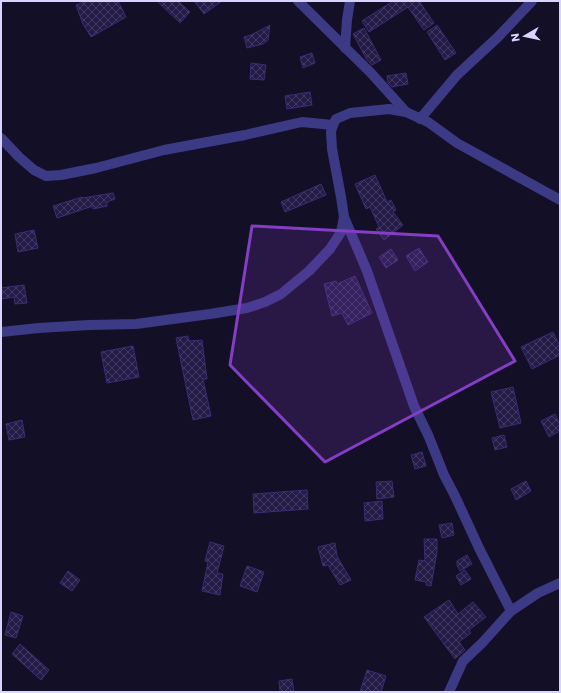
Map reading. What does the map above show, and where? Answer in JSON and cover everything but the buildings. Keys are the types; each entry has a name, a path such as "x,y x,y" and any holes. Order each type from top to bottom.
{"street":[{"path":"298,1 371,73 406,112"},
{"path":"345,48 350,1"},
{"path":"420,119 457,75 498,37 532,1"},
{"path":"511,611 444,475 429,437 414,406 368,271 344,217 332,149 331,132 333,125 336,119 350,113 390,109 406,112 428,122 457,143 560,200"},
{"path":"1,138 18,157 34,170 46,176 61,175 96,168 164,150 302,122 333,125"},
{"path":"1,332 68,326 136,324 248,308 281,294 309,271 330,249 341,232 344,217"},
{"path":"449,692 463,661 483,642 511,611 538,593 560,583"}],"highlighted area":[{"path":"252,226 438,236 515,361 325,462 230,365"}]}
